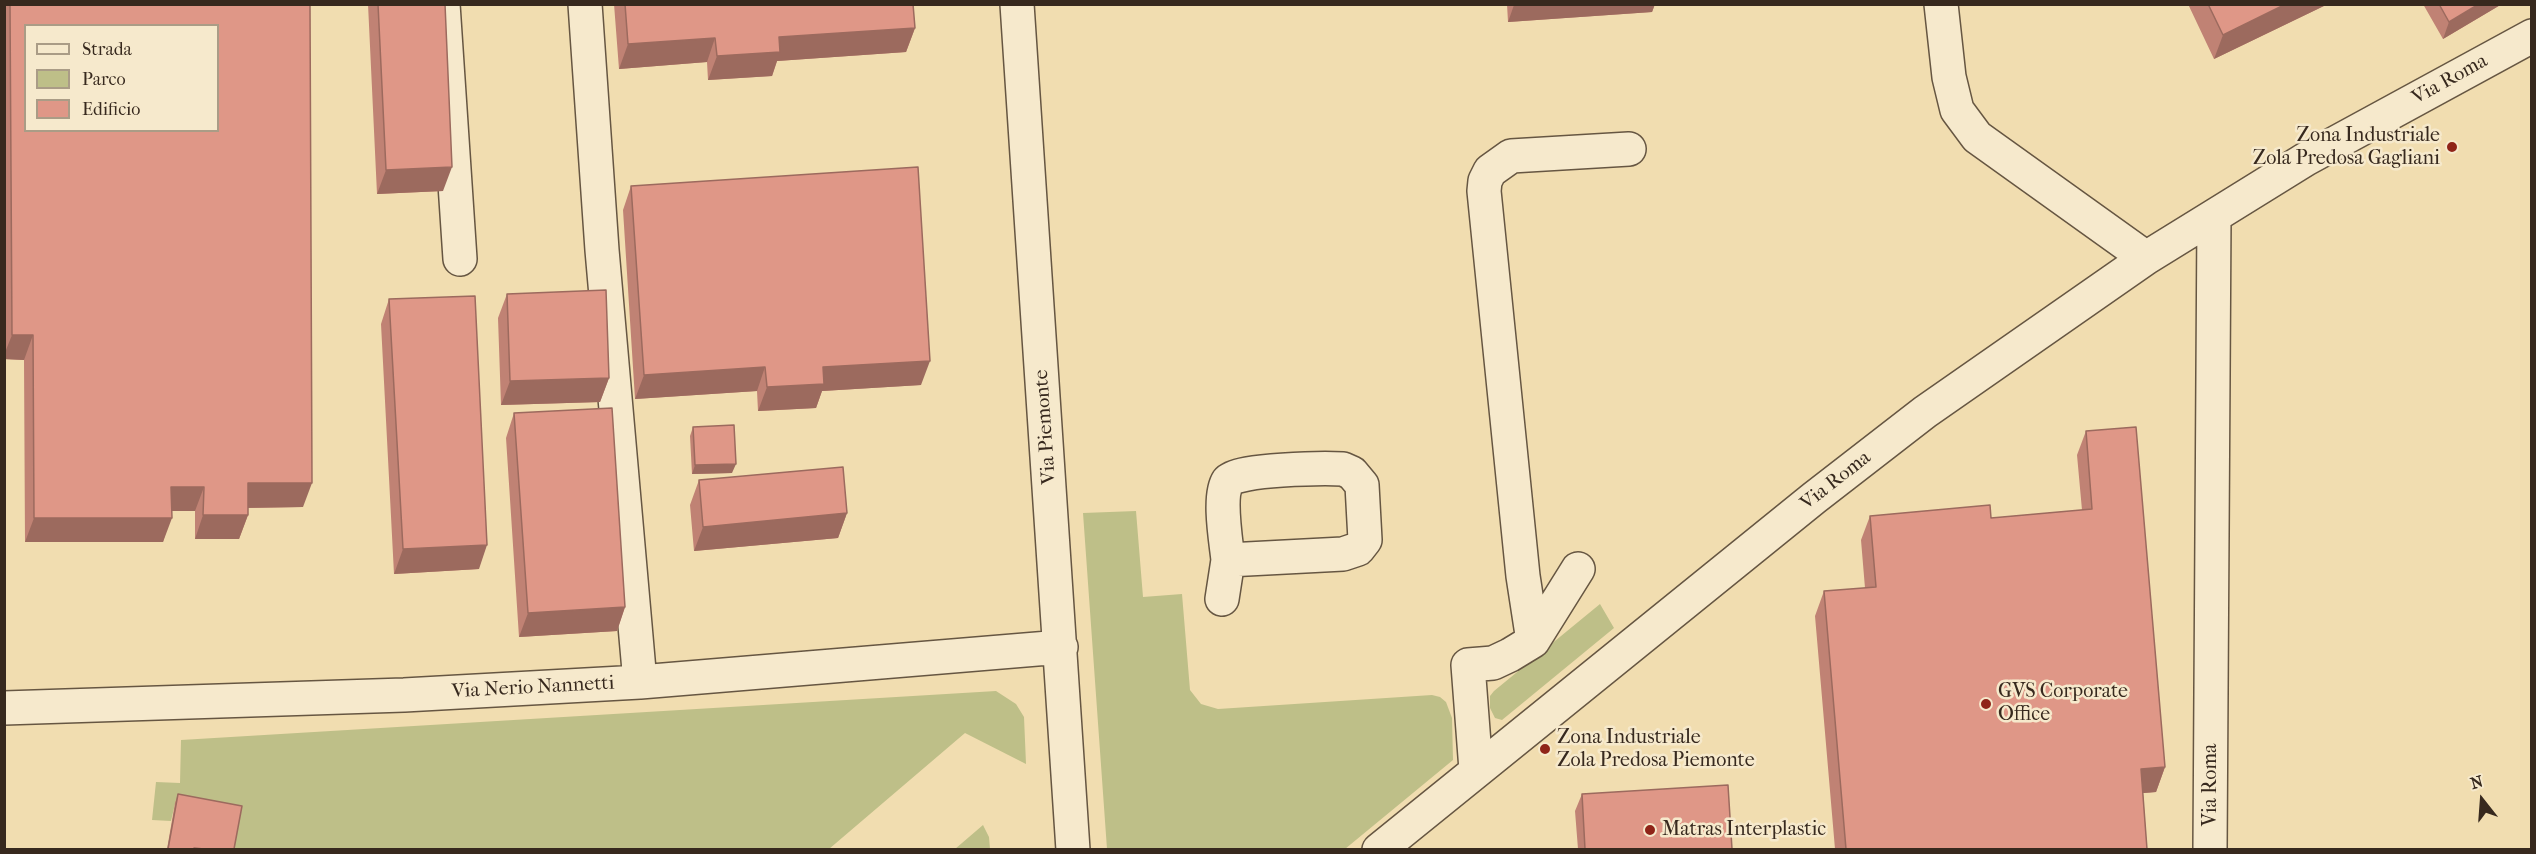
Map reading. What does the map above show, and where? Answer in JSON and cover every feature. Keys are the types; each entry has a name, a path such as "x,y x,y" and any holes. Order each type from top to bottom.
{"street":[{"path":"443,4 460,259"},
{"path":"585,4 602,250 640,682"},
{"name":"Via Piemonte","path":"1017,4 1073,849"},
{"path":"1941,4 1949,77 1958,110 1977,136 2146,258"},
{"name":"Via Roma","path":"1379,849 1814,498 1925,412 2146,258 2306,159 2532,36"},
{"path":"1533,641 1523,576 1484,191 1485,181 1493,168 1511,156 1629,148"},
{"name":"Via Roma","path":"2211,849 2214,216"},
{"path":"1222,599 1228,560 1224,503 1227,483 1232,477 1255,472 1343,469 1352,473 1362,485 1365,540 1358,549 1343,554 1228,560"},
{"path":"1476,770 1468,665 1493,663 1533,641 1578,569"},
{"name":"Via Nerio Nannetti","path":"4,708 404,695 640,682 1061,647"}],"green space":[{"path":"1136,511 1143,597 1182,594 1190,690 1201,704 1218,709 1432,695 1446,702 1452,718 1453,760 1345,849 1107,849 1083,513"},
{"path":"1600,604 1614,628 1502,720 1495,718 1490,708 1490,696 1494,691"},
{"path":"996,691 1016,704 1024,717 1026,764 965,733 829,849 232,850 175,804 171,821 152,820 156,782 180,783 181,740"},
{"path":"983,825 989,837 990,849 955,849"}],"building":[{"path":"10,4 310,4 312,483 248,483 248,515 203,515 204,487 171,487 172,518 34,518 33,335 12,335"},
{"path":"378,4 445,4 452,167 386,170"},
{"path":"625,4 913,4 915,28 779,37 780,52 717,56 715,38 628,44"},
{"path":"2208,4 2286,4 2223,35"},
{"path":"2439,4 2479,4 2449,22"},
{"path":"918,167 930,361 823,367 824,384 767,387 765,367 644,375 631,186"},
{"path":"606,290 609,378 510,381 507,294"},
{"path":"475,296 487,545 403,549 389,299"},
{"path":"612,408 625,607 528,613 514,413"},
{"path":"734,425 736,464 695,465 693,427"},
{"name":"GVS Corporate Office","path":"2136,427 2165,767 2141,769 2147,849 1846,849 1824,591 1876,587 1870,516 1990,505 1991,518 2092,509 2086,431"},
{"path":"843,467 847,513 703,527 699,480"},
{"name":"Matras Interplastic","path":"1728,785 1732,849 1585,849 1582,794"},
{"path":"178,794 242,806 234,849 168,849"}],"place":[{"name":"Zona Industriale Zola Predosa Gagliani","path":"2452,147"},
{"name":"GVS Corporate Office","path":"1986,704"},
{"name":"Zona Industriale Zola Predosa Piemonte","path":"1545,749"},
{"name":"Matras Interplastic","path":"1650,830"}]}
